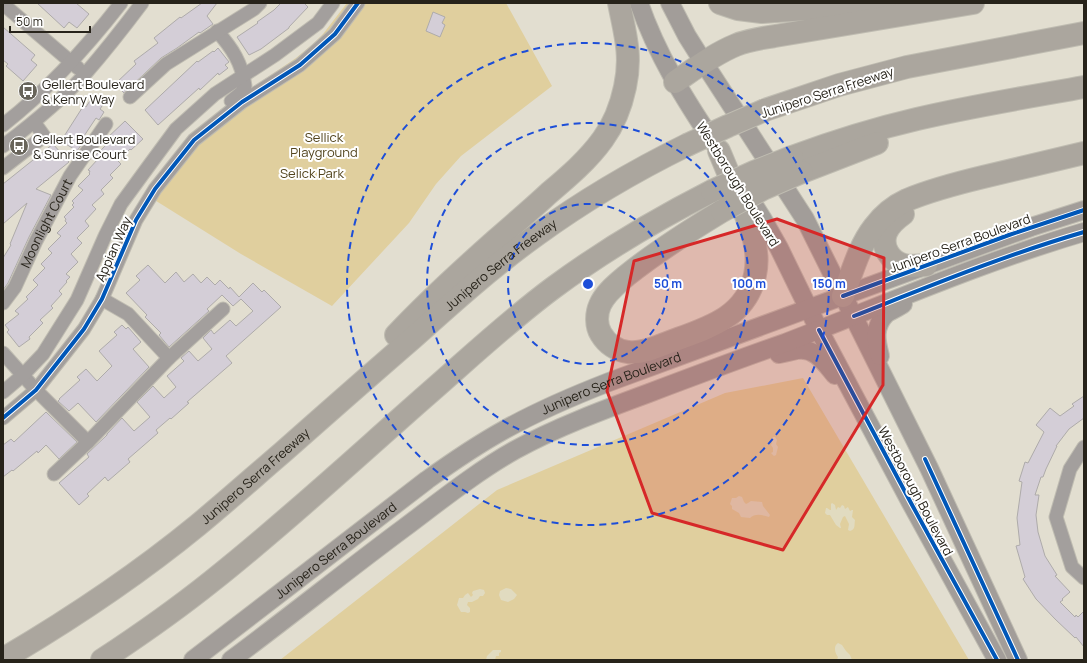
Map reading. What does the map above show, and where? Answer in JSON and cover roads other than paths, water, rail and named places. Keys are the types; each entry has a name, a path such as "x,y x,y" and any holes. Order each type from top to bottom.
{"highway":[{"path":"305,433 424,306 559,185 583,162 602,140 615,119 626,85 628,56 627,38 619,3"},
{"path":"720,3 746,11 770,12 896,3"},
{"path":"675,82 730,48 746,42 962,4"},
{"name":"Junipero Serra Freeway","path":"3,659 74,616 149,563 211,515 468,289 556,221 602,191 687,145 765,110 839,85 899,69 949,58 1084,33"},
{"path":"719,151 747,218 755,244 757,260 756,268 753,283 746,297 737,309 721,321 692,334 647,350 636,352 627,352 614,348 607,342 598,328 597,316 600,306 609,292 658,252 692,229 722,211 763,189 822,146 872,130 917,119 1084,87"},
{"path":"843,296 868,235 884,216 895,207 907,200 961,183 1084,153"},
{"path":"102,660 174,610 236,562 486,343 553,288 630,236 671,212 712,191 754,172 797,164"},
{"path":"926,265 904,265 896,262 890,257 886,250 884,241 886,233 891,225 912,208 933,194 961,183"}],"main road":[{"name":"Westborough Boulevard","path":"639,3 644,18 675,82 762,218 779,248 819,330 910,503 998,660"},
{"name":"Westborough Boulevard","path":"670,3 687,36 805,219 929,468 1018,660"},
{"name":"Junipero Serra Boulevard","path":"193,660 427,480 465,453 505,429 588,390 926,265 1084,210"},
{"name":"Junipero Serra Boulevard","path":"231,660 418,517 513,451 534,440 583,418 819,330 1003,258 1084,232"},
{"path":"885,380 876,342 876,332 880,324 886,315 938,283"},
{"path":"706,372 798,350 808,350 817,355 855,398"}],"street":[{"path":"3,125 72,63 121,3"},
{"path":"3,146 34,122 85,74 142,3"},
{"path":"130,97 166,64 254,9 260,3"},
{"name":"Appian Way","path":"3,392 23,375 43,354 77,300 105,236 121,204 176,129 215,94 244,76 318,23 333,3"},
{"name":"Appian Way","path":"3,418 36,390 84,329 102,299 136,220 154,189 194,140 242,102 300,65 335,34 358,3"},
{"path":"3,4 85,74"},
{"path":"200,135 200,127 204,122 242,92 245,86 241,65 228,43 217,31"},
{"path":"3,168 44,136 34,122"},
{"name":"Moonlight Court","path":"3,303 15,287 36,241 70,176 106,124"},
{"path":"102,299 128,314 169,358"},
{"path":"54,474 88,442 169,358 223,309"},
{"path":"3,353 36,390 88,442"},
{"path":"1084,446 1070,469 1056,517 1072,567 1084,578"}],"place":[{"name":"Gellert Boulevard & Kenry Way","path":"28,91"},
{"name":"Gellert Boulevard & Sunrise Court","path":"19,146"}],"park label":[{"name":"Sellick Playground","path":"324,144"},
{"name":"Selick Park","path":"312,173"}]}
